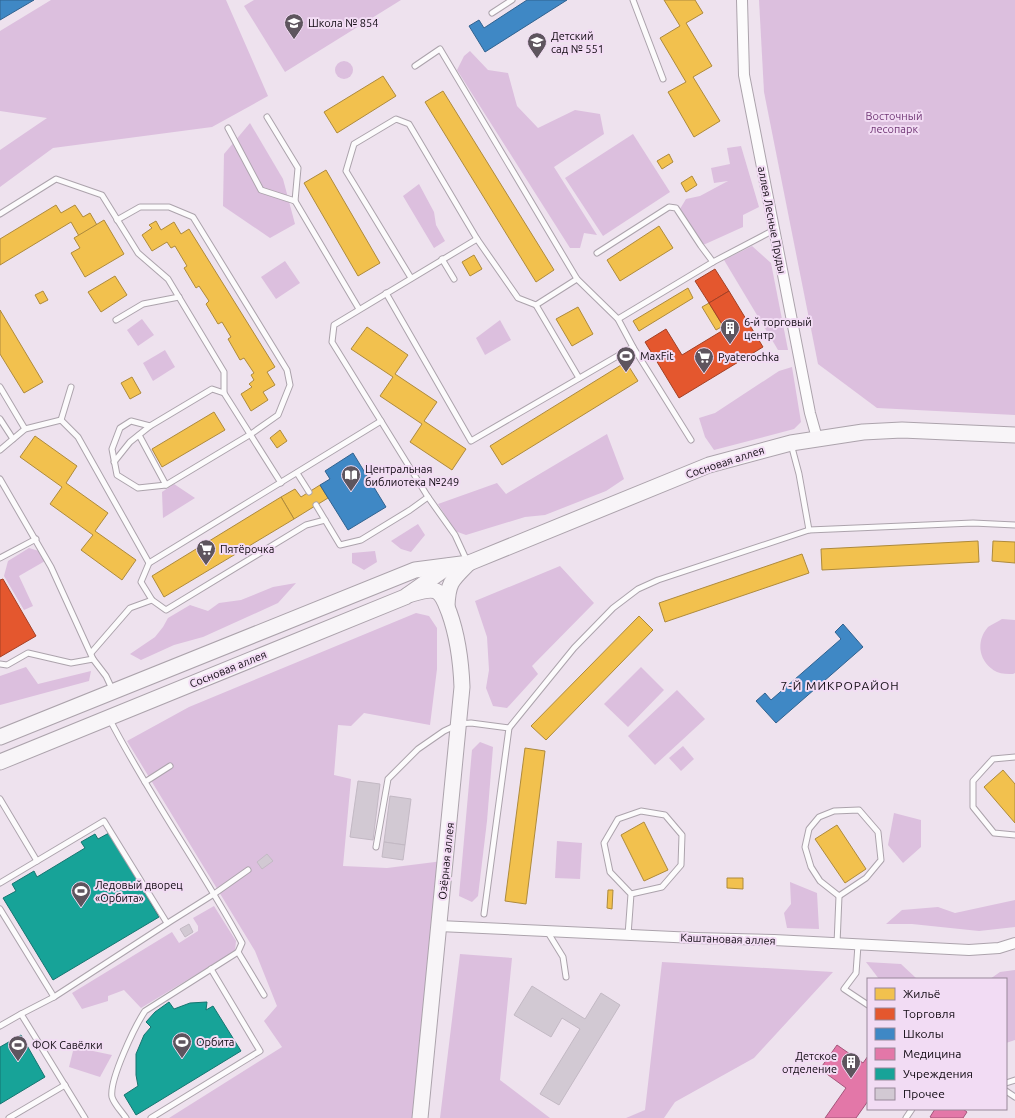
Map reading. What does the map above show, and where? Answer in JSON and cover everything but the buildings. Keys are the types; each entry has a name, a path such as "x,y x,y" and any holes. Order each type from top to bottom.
{"main road":[{"name":"Сосновая аллея","path":"469,563 708,465 791,443 863,432 902,430 1015,435"},
{"path":"447,606 447,591 452,572 469,563"},
{"name":"Сосновая аллея","path":"0,737 415,570 452,572"},
{"name":"Сосновая аллея","path":"2,764 109,717 408,595 452,572"},
{"path":"408,595 435,591 440,595 447,606"},
{"name":"Озёрная аллея","path":"420,1118 462,687 461,663 454,625 447,606"}],"street":[{"name":"аллея Лесные Пруды","path":"742,0 744,75 810,413 817,438"},
{"name":"Каштановая аллея","path":"439,926 969,950 999,948 1015,943"}],"lane":[{"path":"492,13 512,0"},
{"path":"633,0 663,79"},
{"path":"415,66 440,49 577,279 618,319 633,347 691,440"},
{"path":"267,117 298,168 295,201 359,309"},
{"path":"410,278 346,171 354,144 396,119 409,124 477,238 518,298 536,305 579,378"},
{"path":"228,128 261,190 295,201"},
{"path":"0,214 56,178 102,195 138,253 168,279 224,372 224,393 280,483"},
{"path":"598,253 669,206 676,208 713,262"},
{"path":"117,220 140,207 169,207 193,217 287,370 290,385 278,415 250,434 166,485 138,488 117,475 112,449 120,428 132,421 150,426"},
{"path":"618,319 713,262 774,230"},
{"path":"469,563 455,535 428,497 332,342 334,325 477,238"},
{"path":"442,259 454,279"},
{"path":"536,305 577,279"},
{"path":"386,293 471,441 633,347"},
{"path":"116,320 142,304 179,297"},
{"path":"0,387 25,429"},
{"path":"61,420 71,387"},
{"path":"114,462 130,442 150,426 212,390 224,393"},
{"path":"0,418 13,439"},
{"path":"0,450 25,429 61,420"},
{"path":"61,420 78,437 150,563"},
{"path":"325,520 306,525 166,610 152,600 141,582 150,563 381,421"},
{"path":"139,435 166,485"},
{"path":"791,443 799,474 809,530"},
{"path":"297,473 309,492"},
{"path":"0,479 51,566 92,656 106,676 113,692"},
{"path":"316,505 340,545 361,540 410,510 428,497"},
{"path":"484,914 509,728 574,648 613,608 638,589 665,577 809,530 973,523 1015,525"},
{"path":"0,558 36,539"},
{"path":"0,664 7,665 28,653 71,663 92,656 130,608 152,600"},
{"path":"109,717 145,782 242,942 238,952 145,1011 138,1022 113,1083 112,1098 126,1118"},
{"path":"376,847 388,779 418,749 444,731 459,724 471,723 509,728"},
{"path":"1015,757 993,759 973,781 973,807 994,832 1015,835"},
{"path":"145,782 170,766"},
{"path":"0,799 37,861"},
{"path":"859,810 878,832 881,860 866,878 839,896 820,881 812,867 805,847 809,829 820,817 834,811 859,810"},
{"path":"628,935 631,894 610,872 604,843 618,820 641,811 665,815 682,835 681,865 662,887 631,894"},
{"path":"0,884 104,821 167,923"},
{"path":"0,1026 54,998 167,923 214,894 248,870"},
{"path":"837,944 839,896"},
{"path":"0,909 54,998"},
{"path":"547,931 563,957 566,977"},
{"path":"858,945 856,973 844,989 867,1004"},
{"path":"238,952 264,995"},
{"path":"151,1118 260,1050 211,969"},
{"path":"21,1014 85,1118"},
{"path":"9,1118 64,1085"}],"green space":[{"path":"51,0 226,0 268,96 212,127 53,148 0,187 0,150 47,118 0,111 0,31"},
{"name":"Школа № 854","path":"254,0 401,0 285,72 244,6"},
{"name":"Восточный лесопарк","path":"759,0 1015,0 1015,415 877,408 818,364 764,92"},
{"path":"470,51 488,70 508,73 517,106 538,128 575,110 600,114 604,134 554,167 597,235 584,233 580,248 570,248 457,70 464,56"},
{"path":"344,61 350,64 353,70 350,76 344,79 338,76 335,70 338,64"},
{"path":"250,123 283,179 295,224 270,238 223,206 224,154"},
{"path":"633,134 670,192 603,236 565,178"},
{"path":"741,146 759,207 743,215 743,227 701,246 680,209 686,199 700,196 728,181 714,183 711,168 730,164 727,148"},
{"path":"419,184 434,212 436,225 445,241 434,248 403,196"},
{"path":"752,246 771,263 788,350 778,350 724,260"},
{"path":"285,261 300,283 276,299 261,277"},
{"path":"142,319 154,335 138,346 127,330"},
{"path":"500,320 511,340 485,355 476,338"},
{"path":"165,350 175,367 153,381 143,363"},
{"path":"792,367 801,422 794,429 714,450 705,437 699,418 715,413 779,371"},
{"path":"607,434 624,479 606,491 545,515 525,517 466,535 455,531 438,504 497,483 506,494"},
{"path":"174,484 195,498 163,518 162,492"},
{"path":"418,524 425,535 411,552 401,549 391,541"},
{"path":"29,548 39,551 45,561 19,576 33,606 24,610 4,576 8,561"},
{"path":"375,551 377,562 364,570 352,563 352,553"},
{"path":"560,566 594,603 532,666 538,674 507,708 493,706 486,688 489,670 487,637 475,601"},
{"path":"296,583 278,603 203,637 174,645 141,660 130,654 155,637 168,618 190,605 208,611 219,603 241,600 273,587"},
{"path":"416,613 429,616 437,628 437,669 430,725 364,713 351,726 338,725 334,775 351,779 343,866 387,868 443,861 414,1118 169,1118 282,1047 264,1021 277,1006 255,951 127,741 189,707"},
{"path":"1002,619 1015,620 1015,673 1013,674 999,673 991,668 986,663 981,652 980,645 984,633 988,627"},
{"path":"26,667 38,684 91,671 89,681 0,705 0,676"},
{"path":"641,667 664,690 628,727 604,704"},
{"path":"677,690 705,719 655,765 628,736"},
{"path":"480,742 493,747 487,821 478,896 472,902 459,896 472,750"},
{"path":"683,746 694,759 681,771 669,758"},
{"path":"894,813 921,820 921,847 903,863 888,845"},
{"path":"557,841 582,843 580,879 555,878"},
{"path":"790,882 817,893 819,929 787,928 784,913 791,904"},
{"path":"1015,900 1015,927 979,931 912,924 886,924 902,910 938,907 955,913"},
{"path":"214,906 236,941 235,951 141,1008 124,990 108,996 108,1001 82,1009 72,993 172,932 179,943 198,931 198,926 193,918"},
{"path":"460,954 512,958 500,1080 550,1118 440,1118"},
{"path":"662,962 833,972 754,1058 675,1102 664,1118 626,1118 645,1110"},
{"path":"866,962 901,964 916,978 878,978"},
{"path":"1015,970 1015,1040 1007,1043 1007,978 991,978 1000,972"},
{"path":"74,1047 112,1055 100,1077 69,1067"}],"place":[{"name":"Школа № 854","path":"294,40"},
{"name":"Детский сад № 551","path":"537,59"},
{"name":"6-й торговый центр","path":"730,345"},
{"name":"MaxFit","path":"626,373"},
{"name":"Pyaterochka","path":"704,374"},
{"name":"Центральная библиотека №249","path":"351,492"},
{"name":"Пятёрочка","path":"206,566"},
{"name":"Ледовый дворец «Орбита»","path":"81,908"},
{"name":"Орбита","path":"182,1059"},
{"name":"ФОК Савёлки","path":"18,1062"},
{"name":"Детское отделение","path":"851,1079"}],"district":[{"name":"7-Й МИКРОРАЙОН","path":"840,685"}]}
